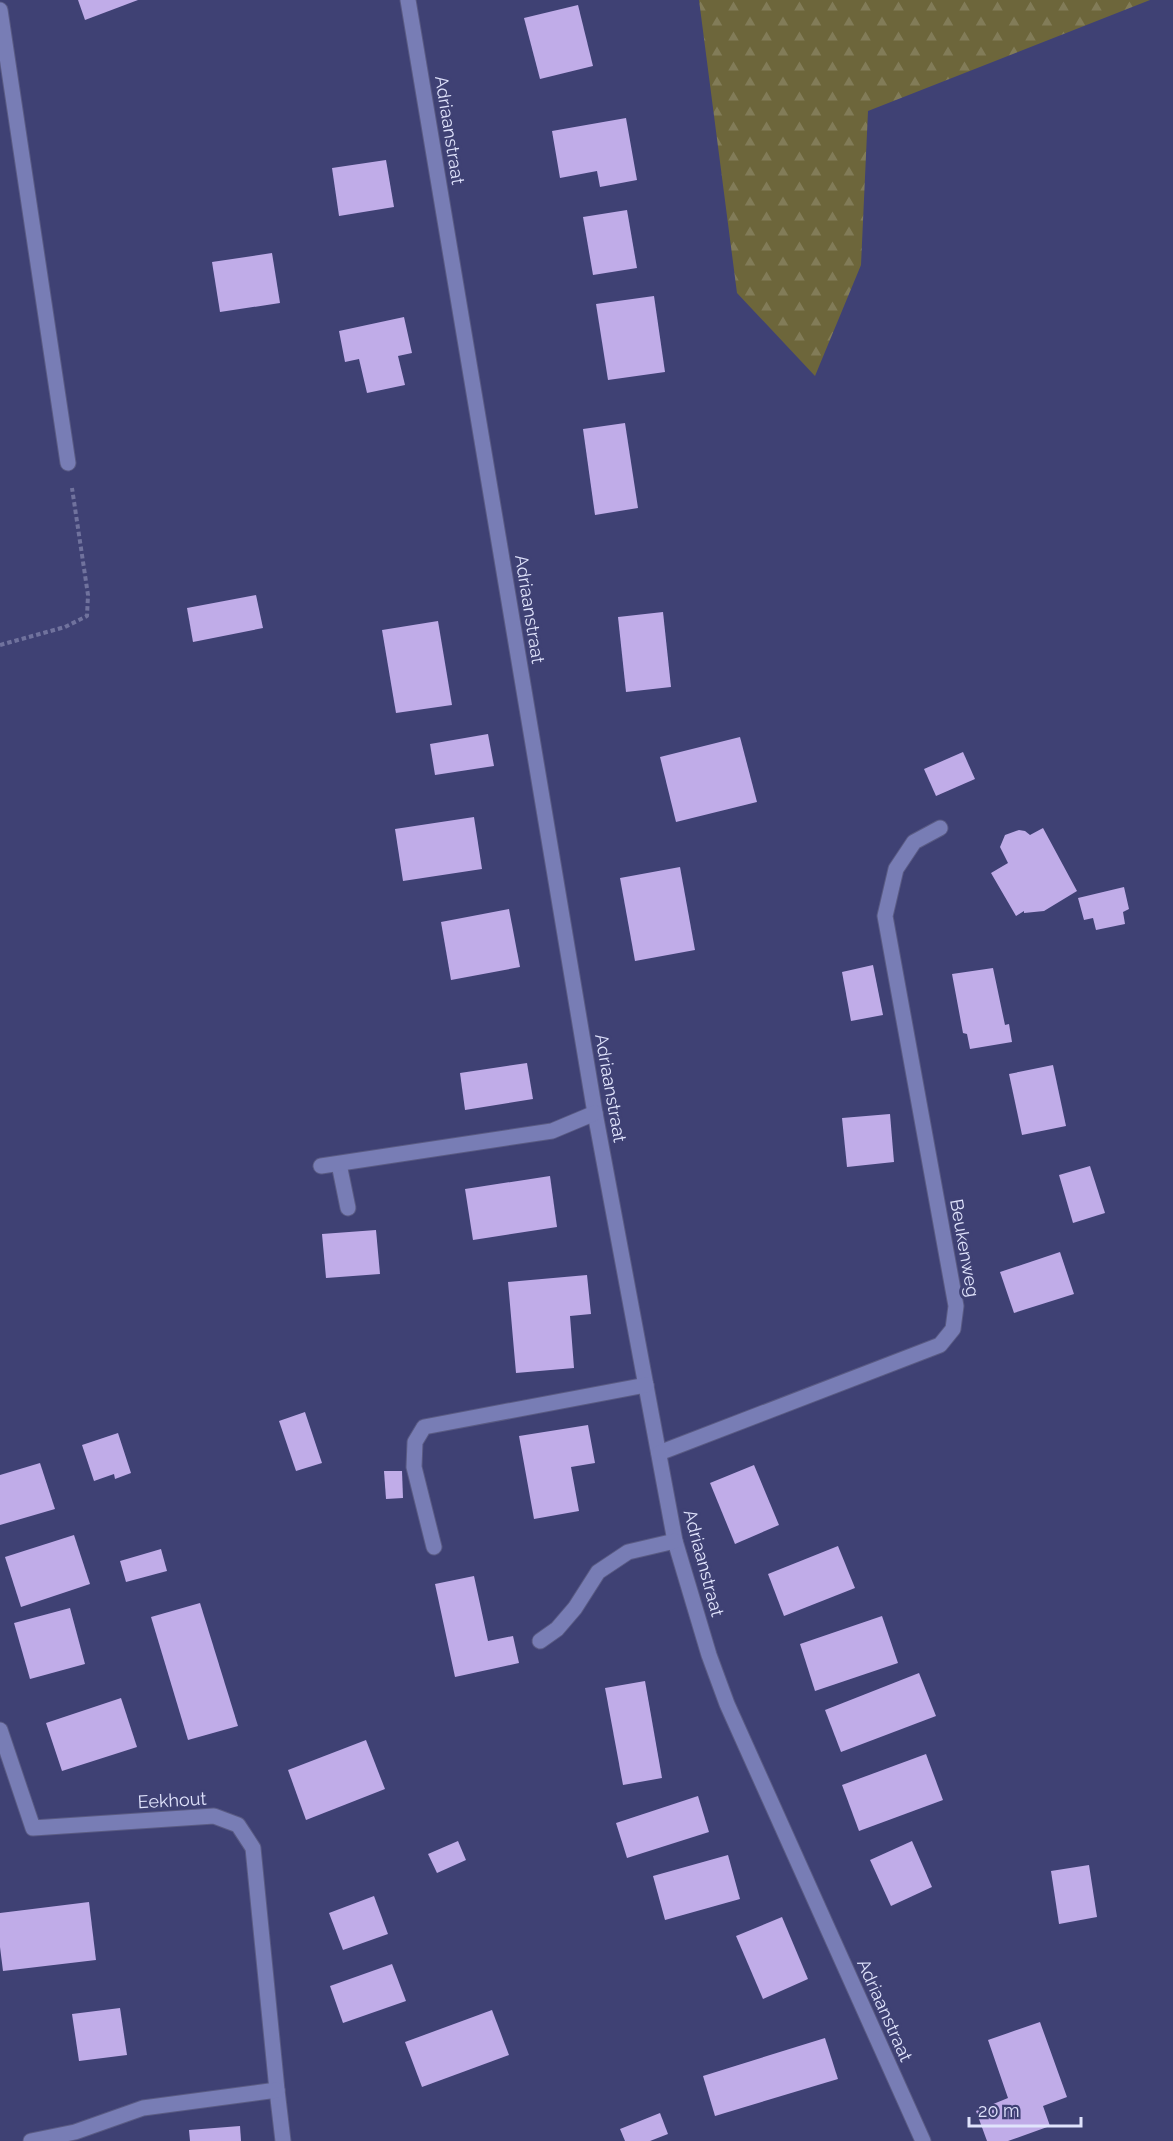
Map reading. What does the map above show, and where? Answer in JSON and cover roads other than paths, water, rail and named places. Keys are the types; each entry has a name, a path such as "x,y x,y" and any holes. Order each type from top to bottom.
{"street":[{"name":"Adriaanstraat","path":"408,0 595,1113 675,1541 709,1655 727,1704 923,2141"},
{"path":"0,10 68,463"},
{"name":"Beukenweg","path":"659,1453 940,1345 953,1329 956,1306 885,916 896,869 914,842 940,828"},
{"path":"321,1166 552,1131 595,1113"},
{"path":"339,1164 348,1208"},
{"path":"434,1547 414,1467 415,1442 424,1427 646,1385"},
{"path":"540,1641 557,1629 569,1615 598,1572 628,1552 675,1541"},
{"name":"Eekhout","path":"0,1730 33,1828 214,1816 238,1825 253,1848 284,2141"},
{"path":"31,2141 75,2132 143,2108 277,2090"}]}
